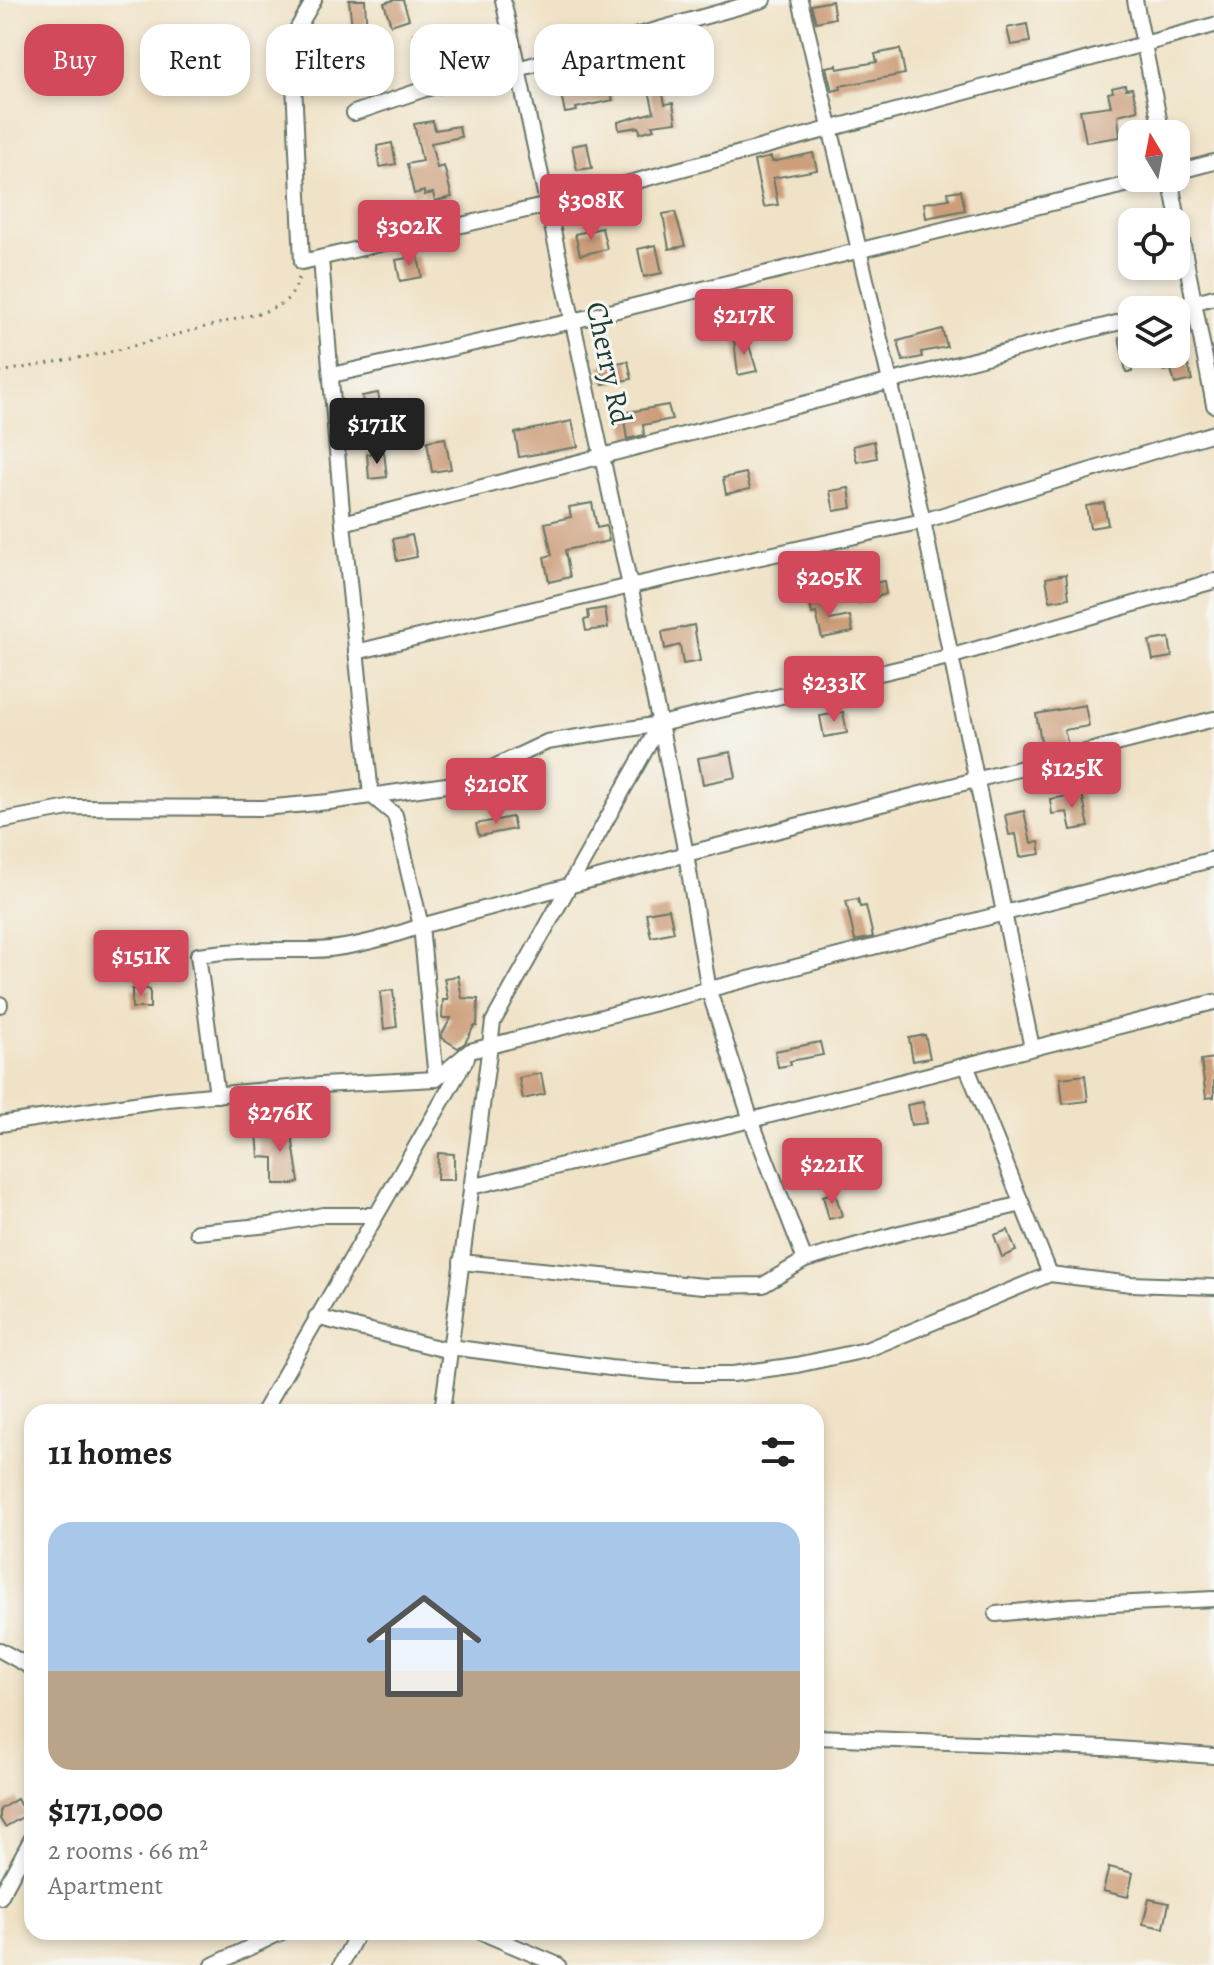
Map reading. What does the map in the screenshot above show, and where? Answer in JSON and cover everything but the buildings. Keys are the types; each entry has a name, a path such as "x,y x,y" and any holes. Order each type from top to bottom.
{"street":[{"path":"314,0 292,38 302,262 548,205 1214,25"},
{"name":"Cherry Rd","path":"503,0 508,24"},
{"path":"518,67 763,0"},
{"path":"800,0 923,521 1032,1048"},
{"path":"1135,0 1159,120"},
{"name":"Cherry Rd","path":"518,67 662,731 709,991 751,1120 805,1260"},
{"path":"354,113 410,94"},
{"path":"1190,168 1214,162"},
{"path":"332,375 573,321 1118,187"},
{"path":"1173,192 1214,405"},
{"path":"321,259 343,523 371,795 395,815 421,926 436,1079"},
{"path":"1190,304 1214,297"},
{"path":"343,523 1118,323"},
{"path":"356,652 630,586 923,521 1214,433"},
{"path":"0,821 74,807 263,808 460,783 547,742 662,731 951,656 1214,581"},
{"path":"217,1095 198,955 243,949 312,950 385,939 421,926 686,854 1214,719"},
{"path":"267,1404 470,1051 493,1022 568,886 662,731"},
{"path":"0,1124 168,1099 436,1079 470,1051 1214,859"},
{"path":"471,1187 751,1120 1214,1002"},
{"path":"443,1404 493,1022"},
{"path":"966,1065 1050,1274"},
{"path":"461,1262 703,1286 763,1285 805,1260 900,1233 1022,1204"},
{"path":"197,1232 270,1225 323,1215 375,1215"},
{"path":"316,1317 450,1349 676,1374 733,1374 797,1365 866,1350 1050,1274 1131,1284 1214,1287"},
{"path":"996,1614 1071,1606 1214,1599"},
{"path":"0,1650 24,1664"},
{"path":"824,1737 1214,1756"},
{"path":"0,1897 24,1853"},
{"path":"213,1965 265,1940"},
{"path":"341,1965 354,1940"},
{"path":"500,1940 558,1965"}],"path":[{"path":"0,372 119,350 285,304 295,293 302,262"}]}
